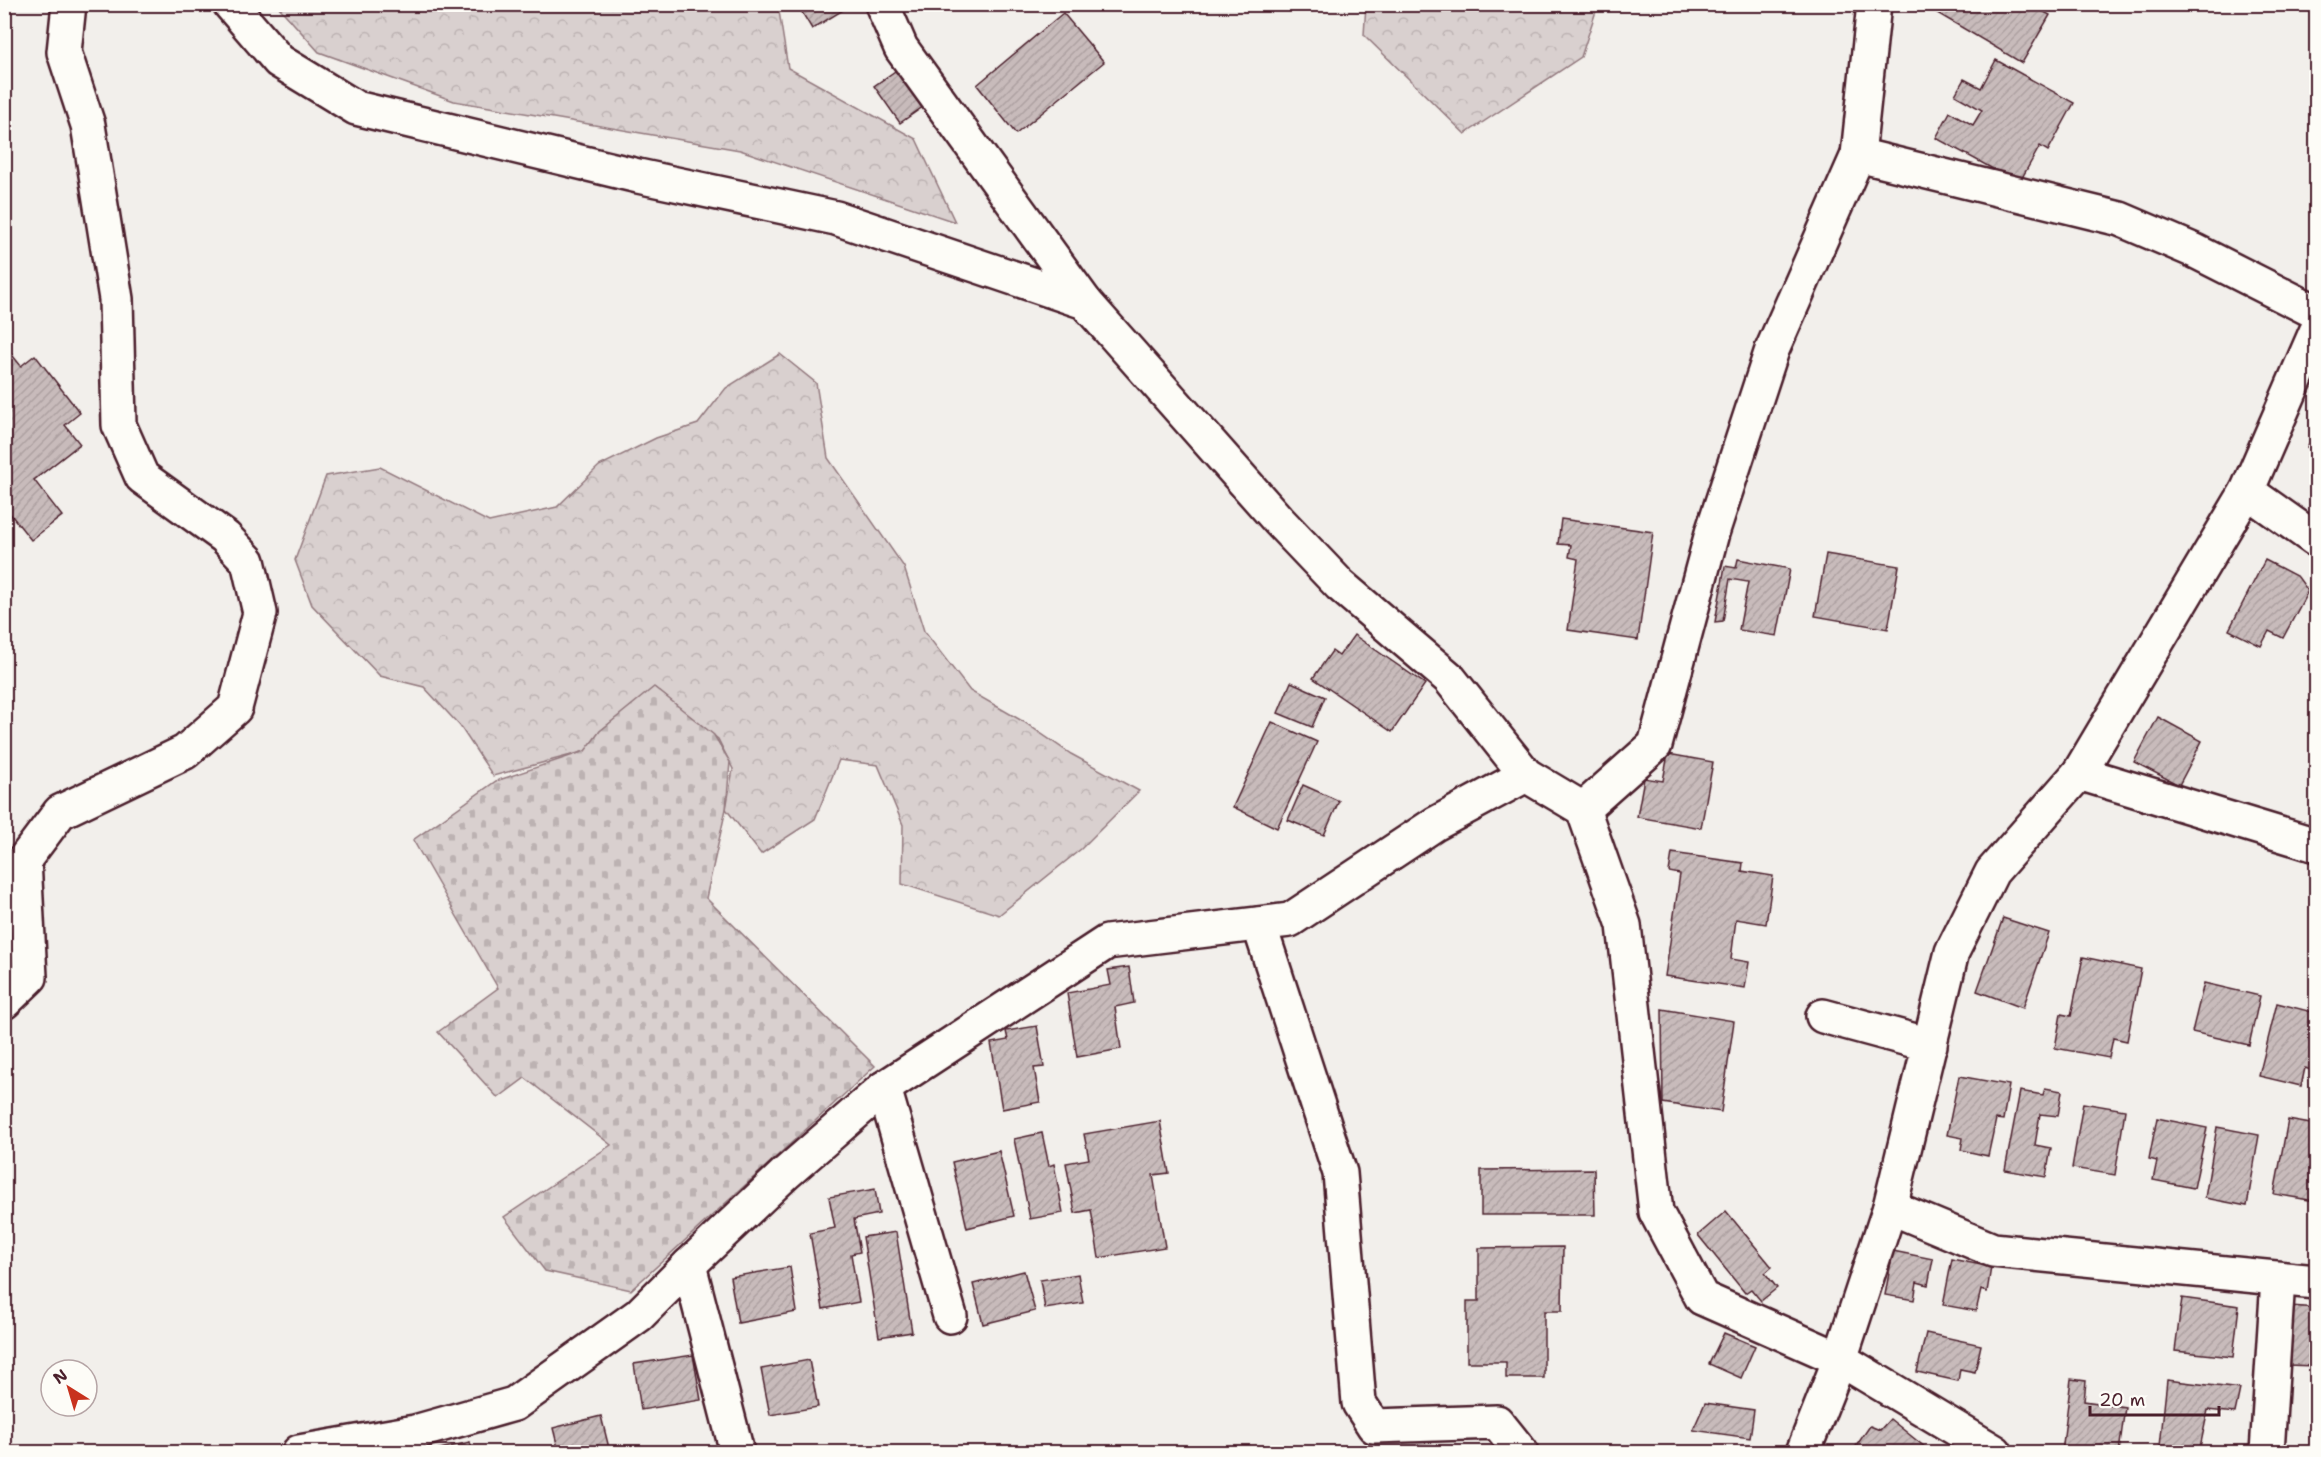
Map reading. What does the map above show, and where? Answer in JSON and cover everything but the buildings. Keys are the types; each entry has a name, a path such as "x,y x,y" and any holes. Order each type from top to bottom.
{"street":[{"path":"4,1002 30,977 24,860 60,812 185,752 235,708 260,613 248,561 225,537 142,477 119,425 116,299 88,125 64,52 69,4"},
{"path":"230,4 279,61 356,108 638,176 836,218 1085,302"},
{"path":"882,4 901,48 1085,302 1279,521 1340,585 1449,678 1526,775 1583,809 1624,925 1656,1212 1702,1298 1840,1359 1995,1452"},
{"path":"1583,809 1655,745 1712,533 1772,350 1858,155 1874,4"},
{"path":"1858,155 2120,219 2195,251 2316,312"},
{"path":"1803,1452 1840,1359 1890,1207 1952,952 1992,872 2079,773 2247,490 2316,332"},
{"path":"2247,490 2316,540"},
{"path":"2079,773 2316,844"},
{"path":"299,1452 415,1432 514,1404 639,1316 784,1174 884,1088 1107,942 1290,920 1435,824 1526,775"},
{"path":"1259,924 1340,1173 1359,1403 1374,1426 1497,1422 1521,1452"},
{"path":"1823,1016 1930,1045"},
{"path":"884,1088 950,1316"},
{"path":"1890,1207 1993,1250 2316,1282"},
{"path":"689,1265 737,1452"},
{"path":"2267,1452 2278,1280"}],"green space":[{"path":"1366,4 1598,5 1581,57 1465,134 1364,35"},
{"path":"277,5 778,5 788,68 916,139 955,222 740,150 454,101 319,52"},
{"path":"780,354 816,383 828,458 904,567 924,631 970,691 1024,722 1071,754 1139,791 1081,849 999,915 902,884 903,825 878,765 839,760 815,819 761,854 726,809 733,769 718,739 655,688 600,731 586,751 493,776 460,726 424,687 380,676 312,605 295,560 326,476 380,467 489,522 557,507 599,466 656,438 698,424 726,388"},
{"path":"654,687 714,735 730,762 726,809 706,898 875,1066 631,1290 545,1271 504,1217 611,1145 525,1078 498,1098 438,1032 498,988 413,840 496,781 585,751 600,731"}]}
